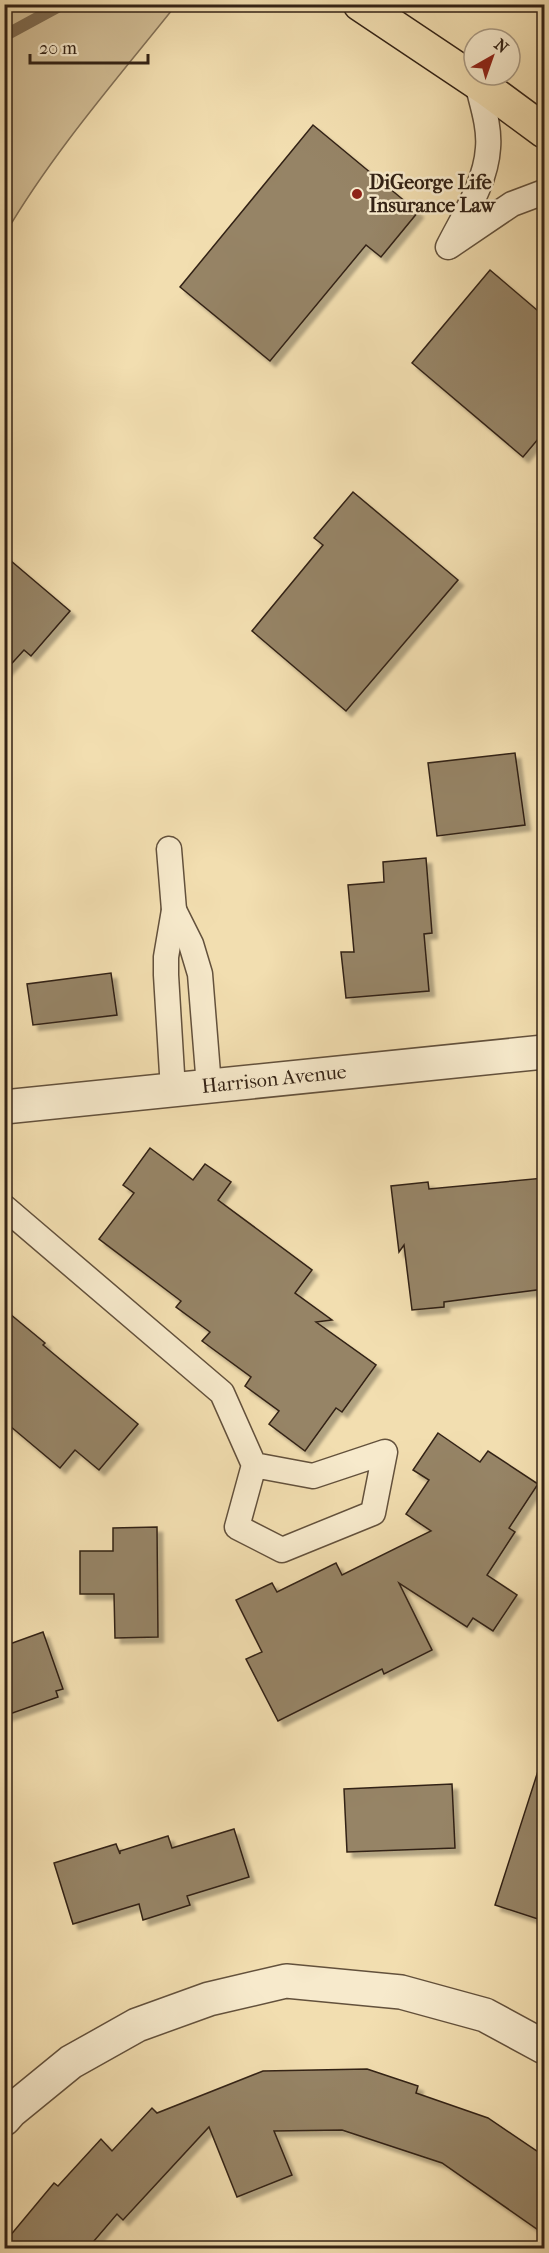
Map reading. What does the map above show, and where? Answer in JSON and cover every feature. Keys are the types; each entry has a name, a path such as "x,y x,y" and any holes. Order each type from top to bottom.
{"main road":[{"path":"360,4 462,73"},
{"path":"483,87 544,131"}],"street":[{"name":"Harrison Avenue","path":"4,1107 544,1052"},
{"path":"4,2119 71,2062 137,2025 209,1999 286,1981 401,1992 485,2015 544,2047"}],"lane":[{"path":"478,87 489,146 487,162 470,204 448,247 512,204 544,192"},
{"path":"170,849 174,910 166,957 173,1090"},
{"path":"174,910 191,944 200,974 209,1086"},
{"path":"4,1207 222,1393 254,1465 237,1527 282,1550 373,1513 385,1452 313,1476 254,1465"}],"shaded area":[{"path":"5,4 176,5 65,145 5,234"}],"building":[{"path":"313,125 418,212 381,257 366,245 270,361 180,287"},
{"path":"490,270 544,316 544,432 523,457 412,363"},
{"path":"353,492 458,580 346,711 252,631 323,545 314,538"},
{"path":"4,555 70,611 31,656 24,650 4,672"},
{"path":"515,753 525,825 437,836 428,763"},
{"path":"426,858 432,933 424,934 429,991 346,998 341,952 354,952 348,885 384,882 383,862"},
{"path":"111,973 117,1015 33,1025 27,984"},
{"path":"150,1148 193,1180 205,1164 231,1182 218,1200 312,1270 295,1293 332,1320 316,1322 376,1365 342,1412 336,1408 305,1451 269,1424 279,1411 245,1386 251,1377 202,1341 210,1332 176,1307 181,1301 99,1239 134,1193 123,1185"},
{"path":"544,1178 544,1289 444,1302 444,1307 412,1310 404,1245 399,1252 391,1186 428,1182 429,1189"},
{"path":"4,1309 45,1343 43,1345 138,1424 99,1470 75,1450 60,1468 4,1421"},
{"path":"438,1433 480,1462 488,1451 538,1484 509,1528 515,1532 487,1575 517,1595 493,1631 473,1618 467,1627 399,1583 432,1650 384,1674 382,1669 278,1721 246,1659 262,1652 236,1600 272,1583 277,1592 336,1563 342,1575 431,1531 406,1514 429,1480 413,1470"},
{"path":"157,1527 158,1637 115,1638 114,1594 80,1594 80,1551 113,1551 113,1528"},
{"path":"43,1632 63,1689 56,1691 58,1697 4,1716 4,1646"},
{"path":"538,1771 544,1772 544,1921 495,1905"},
{"path":"452,1784 455,1848 347,1852 344,1789"},
{"path":"234,1829 249,1877 187,1896 190,1905 143,1920 139,1904 73,1924 54,1863 116,1844 120,1854 120,1851 168,1836 172,1848"},
{"path":"367,2069 418,2086 416,2093 488,2118 544,2156 544,2234 442,2163 342,2130 274,2131 292,2175 237,2197 209,2127 123,2220 117,2214 88,2248 4,2248 4,2243 54,2183 58,2186 101,2139 112,2151 152,2108 157,2113 263,2071"}],"waterway":[{"path":"4,36 63,4"}],"place":[{"name":"DiGeorge Life Insurance Law","path":"357,194"}]}
